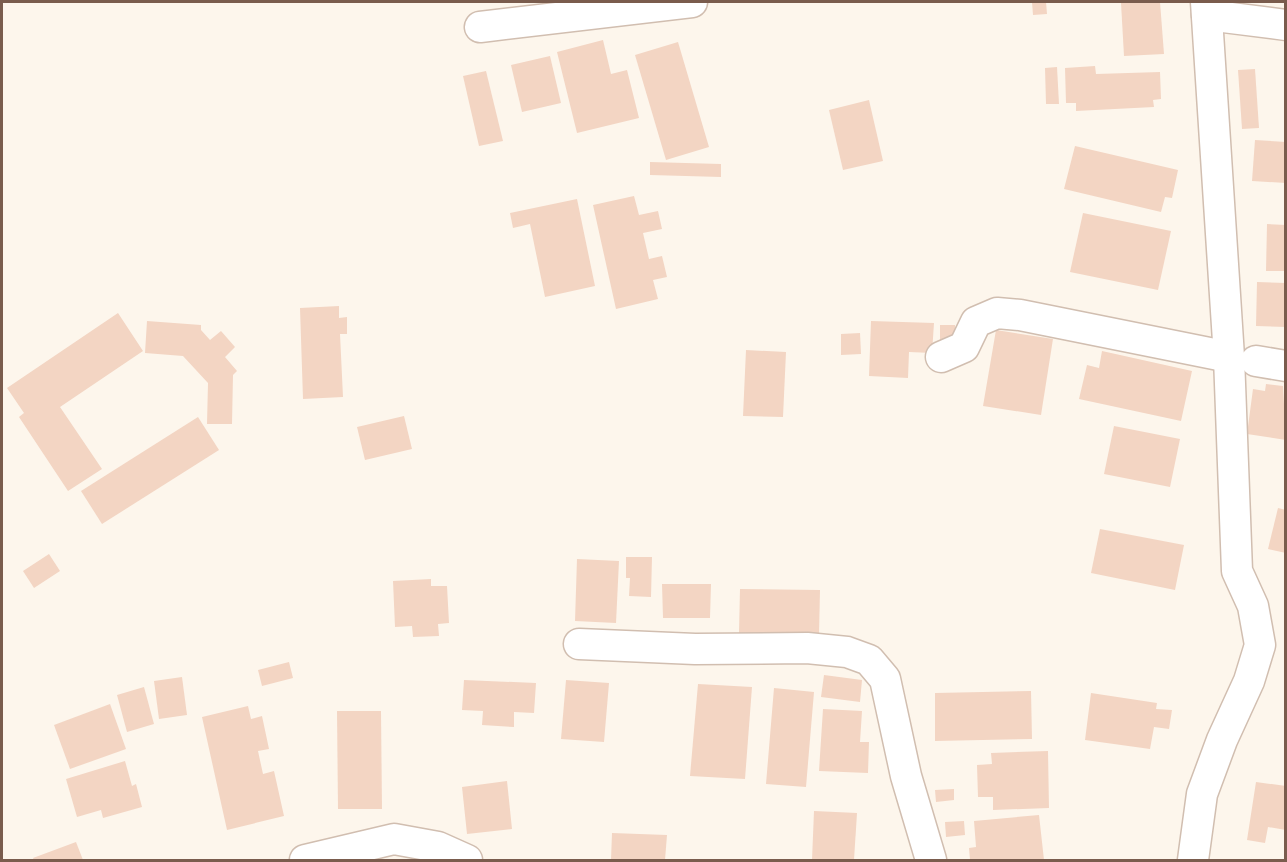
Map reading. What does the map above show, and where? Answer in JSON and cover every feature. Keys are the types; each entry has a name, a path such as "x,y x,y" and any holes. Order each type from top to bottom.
{"street":[{"path":"480,27 692,2"},
{"path":"1193,861 1202,794 1222,740 1249,681 1260,645 1253,606 1237,571 1243,359 1207,8 1286,25"},
{"path":"942,357 964,347 976,322 997,313 1064,323 1286,366"},
{"path":"579,644 695,649 807,648 847,652 869,660 885,679 906,776 931,861"},
{"path":"304,861 394,839 438,848 468,861"}],"building":[{"path":"1032,2 1046,2 1047,14 1033,15"},
{"path":"1160,2 1164,54 1124,56 1121,3"},
{"path":"603,40 611,74 627,70 639,118 577,133 557,52"},
{"path":"678,42 709,147 666,160 635,55"},
{"path":"550,56 561,103 522,112 511,65"},
{"path":"1095,66 1096,74 1160,72 1161,99 1153,100 1154,107 1076,111 1076,103 1066,103 1065,68"},
{"path":"1057,67 1059,104 1046,104 1045,68"},
{"path":"1255,69 1259,128 1242,129 1238,70"},
{"path":"486,71 503,141 479,146 463,76"},
{"path":"869,100 883,161 843,170 829,110"},
{"path":"1255,140 1286,142 1286,183 1252,181"},
{"path":"1075,146 1178,170 1172,198 1165,197 1161,212 1064,189"},
{"path":"650,162 721,164 721,177 650,175"},
{"path":"634,196 639,215 658,211 662,229 643,233 649,259 662,256 667,277 653,280 658,299 616,309 593,205"},
{"path":"577,199 595,286 545,297 530,224 513,228 510,213"},
{"path":"1083,213 1171,231 1158,290 1070,272"},
{"path":"1267,224 1286,225 1286,271 1266,271"},
{"path":"1257,282 1286,283 1286,327 1256,326"},
{"path":"339,306 339,318 347,317 347,334 340,334 343,397 303,399 300,308"},
{"path":"118,313 143,351 60,407 102,469 68,491 19,417 24,413 7,388"},
{"path":"147,321 201,325 201,330 210,340 221,331 235,347 225,357 237,371 233,375 232,424 207,424 208,383 183,356 145,353"},
{"path":"871,321 934,323 932,353 909,352 908,378 869,376"},
{"path":"940,325 955,325 956,345 940,346"},
{"path":"996,330 1053,339 1041,415 983,406"},
{"path":"860,333 861,354 841,355 841,334"},
{"path":"746,350 786,352 783,417 743,416"},
{"path":"1102,351 1192,371 1181,421 1079,399 1087,365 1099,368"},
{"path":"1266,384 1283,386 1286,440 1247,434 1253,389 1265,391"},
{"path":"404,416 412,449 365,460 357,427"},
{"path":"198,417 219,450 102,524 81,491"},
{"path":"1114,426 1180,439 1170,487 1104,474"},
{"path":"1278,508 1286,510 1286,553 1268,549"},
{"path":"1100,529 1184,545 1175,590 1091,573"},
{"path":"49,554 60,571 34,588 23,571"},
{"path":"626,557 652,557 651,597 629,596 630,578 626,578"},
{"path":"577,559 619,561 616,623 575,621"},
{"path":"431,579 431,586 447,586 449,623 438,624 439,636 413,637 412,626 395,627 393,581"},
{"path":"662,584 711,584 710,618 663,618"},
{"path":"740,589 820,590 819,635 739,633"},
{"path":"289,662 293,678 262,686 258,670"},
{"path":"824,675 862,680 860,702 821,697"},
{"path":"182,677 187,715 159,719 154,681"},
{"path":"464,680 536,683 534,713 514,712 514,727 482,725 483,711 462,710"},
{"path":"566,680 609,683 604,742 561,739"},
{"path":"698,684 752,687 745,779 690,776"},
{"path":"144,687 154,724 127,732 117,695"},
{"path":"774,688 814,692 806,787 766,784"},
{"path":"1031,691 1032,739 935,741 935,693"},
{"path":"1091,693 1157,703 1156,709 1172,710 1169,729 1154,727 1150,749 1085,740"},
{"path":"110,704 126,749 70,769 54,725"},
{"path":"248,706 251,719 262,716 269,749 258,751 263,774 274,771 284,816 227,830 202,717"},
{"path":"823,709 862,711 860,742 869,742 868,773 819,771"},
{"path":"337,711 381,711 382,809 338,809"},
{"path":"1048,751 1049,808 993,810 993,797 978,797 977,765 992,764 991,753"},
{"path":"125,761 132,786 136,784 142,807 103,818 101,810 77,817 66,779"},
{"path":"507,781 512,829 467,834 462,787"},
{"path":"1256,782 1286,786 1286,830 1268,827 1265,843 1247,840"},
{"path":"954,789 954,800 936,802 935,790"},
{"path":"814,811 857,813 854,860 812,860"},
{"path":"1039,815 1044,860 970,860 969,848 976,847 974,821"},
{"path":"964,821 965,835 946,837 945,822"},
{"path":"612,833 667,835 665,860 611,860"},
{"path":"76,842 83,860 34,860 33,858"}]}
